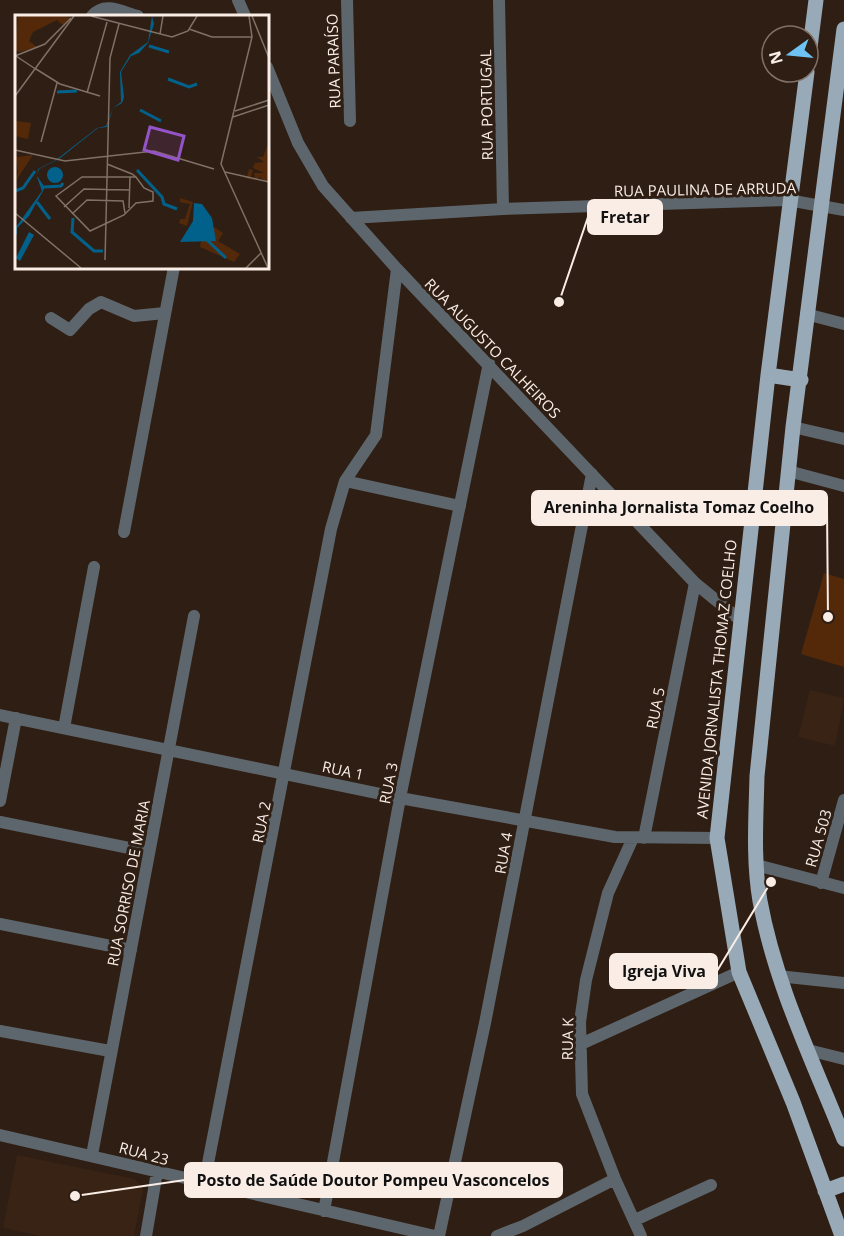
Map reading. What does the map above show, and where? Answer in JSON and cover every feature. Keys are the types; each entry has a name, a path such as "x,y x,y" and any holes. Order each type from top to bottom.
{"main road":[{"path":"813,24 816,0"},
{"path":"844,29 823,204 806,314 801,380 788,471 757,776 756,865 760,899 778,976 844,1139"},
{"name":"AVENIDA JORNALISTA THOMAZ COELHO","path":"805,84 788,200 739,619 717,838 739,972 793,1102 842,1235"},
{"path":"768,375 801,380"},
{"path":"825,1191 844,1184"}],"street":[{"path":"238,0 245,15"},
{"name":"RUA PARAÍSO","path":"346,0 350,121"},
{"name":"RUA PORTUGAL","path":"499,0 503,209"},
{"path":"93,15 103,8 110,8 134,15"},
{"name":"RUA AUGUSTO CALHEIROS","path":"268,70 309,164 323,186 396,269 489,363 695,583 739,619"},
{"name":"RUA PAULINA DE ARRUDA","path":"351,218 503,209 788,200 823,204 844,210"},
{"path":"124,532 174,268"},
{"name":"RUA 2","path":"204,1184 332,529 345,481 376,435 396,269"},
{"path":"51,318 70,330 89,309 101,302 134,316 165,313"},
{"path":"806,314 844,324"},
{"name":"RUA 3","path":"324,1210 400,798 489,363"},
{"path":"793,428 844,439"},
{"path":"788,471 844,486"},
{"name":"RUA 4","path":"437,1236 485,1023 592,474"},
{"path":"345,481 460,506"},
{"path":"63,728 94,567"},
{"name":"RUA 5","path":"639,838 695,583"},
{"name":"RUA SORRISO DE MARIA","path":"92,1155 194,616"},
{"name":"RUA 1","path":"0,715 400,798 524,820 639,838 717,838"},
{"path":"0,801 16,718"},
{"name":"RUA 503","path":"821,883 844,800"},
{"path":"0,822 149,852"},
{"name":"RUA K","path":"639,838 608,893 593,950 582,1012 581,1044 582,1094 615,1179 641,1236"},
{"path":"756,865 844,888"},
{"path":"0,924 130,950"},
{"path":"581,1044 739,972"},
{"path":"778,976 844,982"},
{"path":"0,1031 110,1051"},
{"path":"808,1050 844,1059"},
{"name":"RUA 23","path":"0,1135 324,1210 389,1230 437,1236"},
{"path":"146,1236 158,1172"},
{"path":"500,1236 615,1179"},
{"path":"635,1220 711,1185"}],"shaded area":[{"path":"824,573 844,579 844,667 801,654"},
{"path":"810,690 844,698 835,746 798,737"},
{"path":"17,1155 135,1179 143,1190 134,1236 41,1236 3,1228"}],"place":[{"name":"Fretar","path":"559,302"},
{"name":"Areninha Jornalista Tomaz Coelho","path":"828,617"},
{"name":"Igreja Viva","path":"771,882"},
{"name":"Posto de Saúde Doutor Pompeu Vasconcelos","path":"75,1196"}]}
